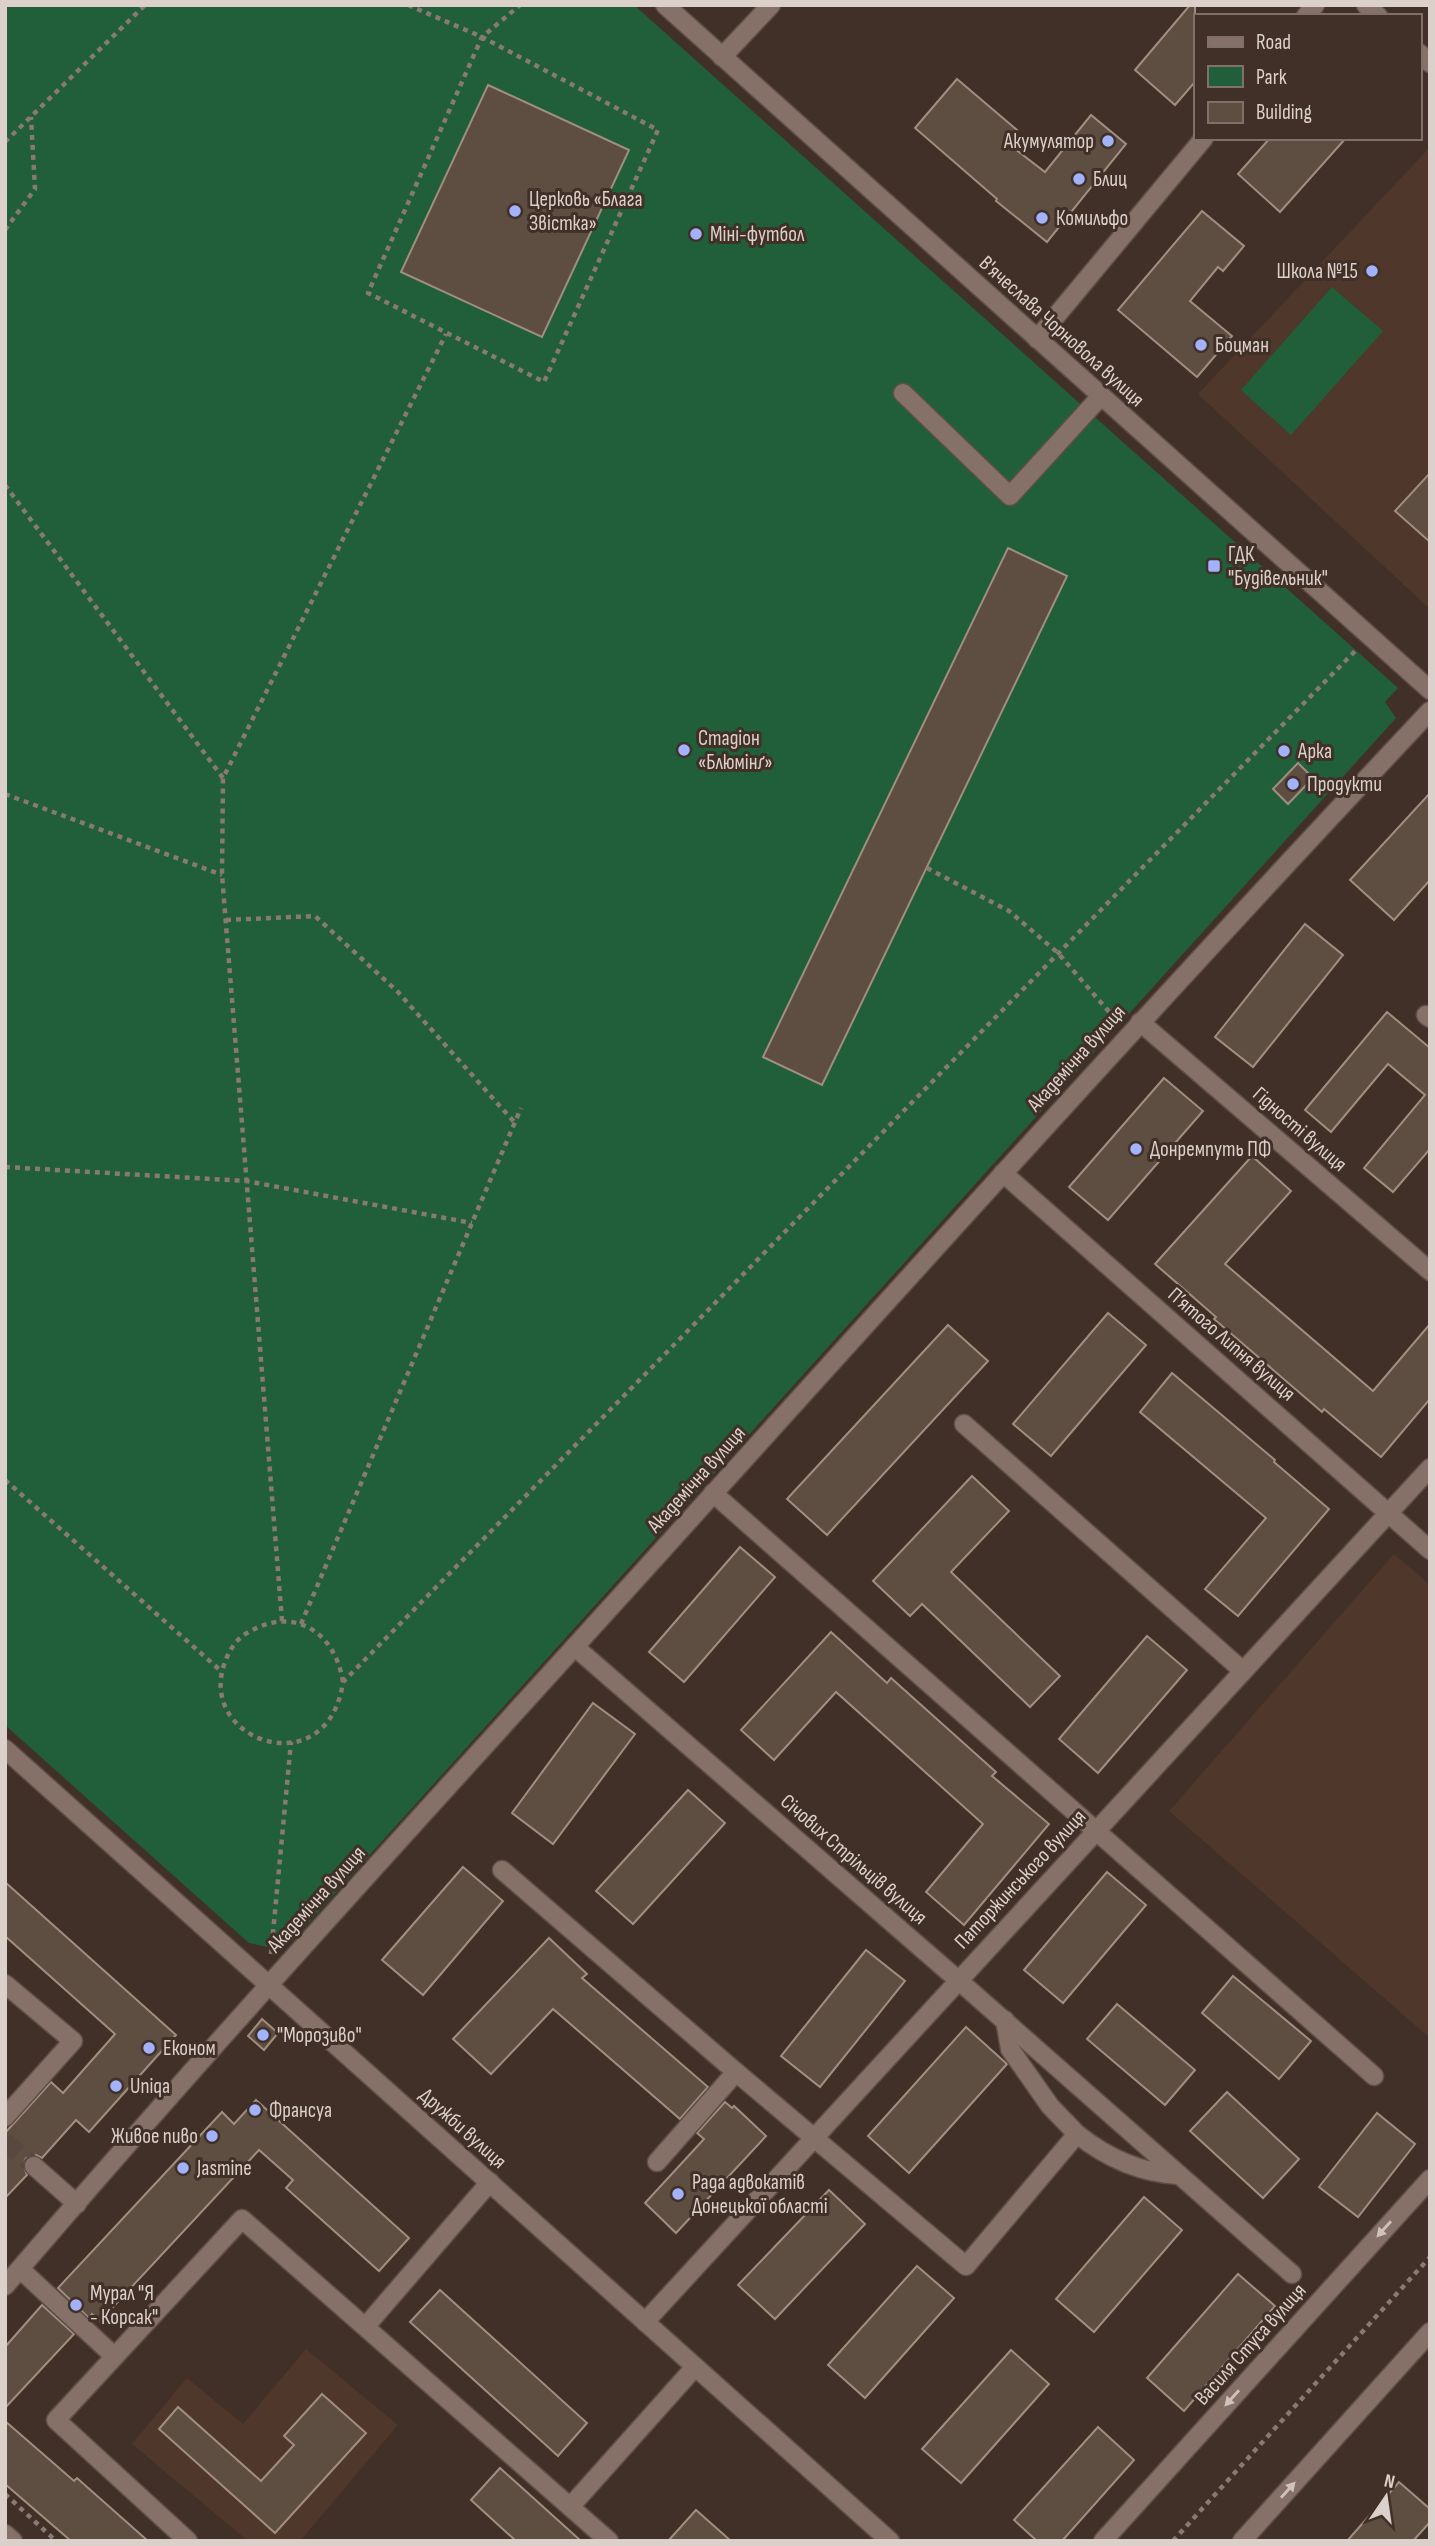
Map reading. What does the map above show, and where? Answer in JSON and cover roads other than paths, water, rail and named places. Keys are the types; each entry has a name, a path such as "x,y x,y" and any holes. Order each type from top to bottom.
{"street":[{"name":"В'ячеслава Чорновола вулиця","path":"665,5 1430,690"},
{"path":"722,57 771,5"},
{"path":"1037,339 1202,140"},
{"path":"903,393 1010,496 1101,396"},
{"name":"Академічна вулиця","path":"5,2286 269,1985 713,1493 1134,1028 1430,711"},
{"name":"Гідності вулиця","path":"1134,1028 1430,1271"},
{"name":"П’ятого Липня вулиця","path":"1003,1173 1430,1550"},
{"path":"964,1424 1243,1671"},
{"name":"Паторжинського вулиця","path":"645,2322 1430,1468"},
{"path":"713,1493 1374,2076"},
{"name":"Січових Стрільців вулиця","path":"575,1647 1292,2274"},
{"name":"Дружби вулиця","path":"5,1749 890,2541"},
{"path":"502,1870 966,2266 1077,2134"},
{"path":"5,1984 73,2041 5,2116"},
{"path":"1004,2020 1010,2049 1050,2106 1077,2134 1096,2149 1143,2171 1179,2175"},
{"path":"657,2162 736,2072"},
{"path":"34,2166 77,2204"},
{"name":"Василя Стуса вулиця","path":"1103,2541 1430,2179"},
{"path":"366,2326 489,2182"},
{"path":"188,2541 56,2420 242,2219 609,2541"},
{"path":"20,2269 114,2356"},
{"path":"1242,2541 1430,2332"},
{"path":"570,2507 695,2367"},
{"path":"5,2533 13,2541"}],"tunnel":[{"path":"5,2141 34,2166"}],"place":[{"name":"Акумулятор","path":"1108,141"},
{"name":"Блиц","path":"1079,179"},
{"name":"Церковь «Блага Звістка»","path":"515,211"},
{"name":"Комильфо","path":"1042,218"},
{"name":"Міні-футбол","path":"696,234"},
{"name":"Школа №15","path":"1372,271"},
{"name":"Боцман","path":"1201,345"},
{"name":"ГДК \"Будівельник\"","path":"1214,566"},
{"name":"Стадіон «Блюмінґ»","path":"684,750"},
{"name":"Арка","path":"1284,751"},
{"name":"Продукти","path":"1293,784"},
{"name":"Донремпуть ПФ","path":"1136,1149"},
{"name":"\"Морозиво\"","path":"263,2035"},
{"name":"Економ","path":"149,2048"},
{"name":"Uniqa","path":"116,2086"},
{"name":"Франсуа","path":"255,2110"},
{"name":"Живое пиво","path":"212,2136"},
{"name":"Jasmine","path":"183,2168"},
{"name":"Рада адвокатів Донецької області","path":"678,2194"},
{"name":"Мурал \"Я - Корсак\"","path":"76,2305"}]}
